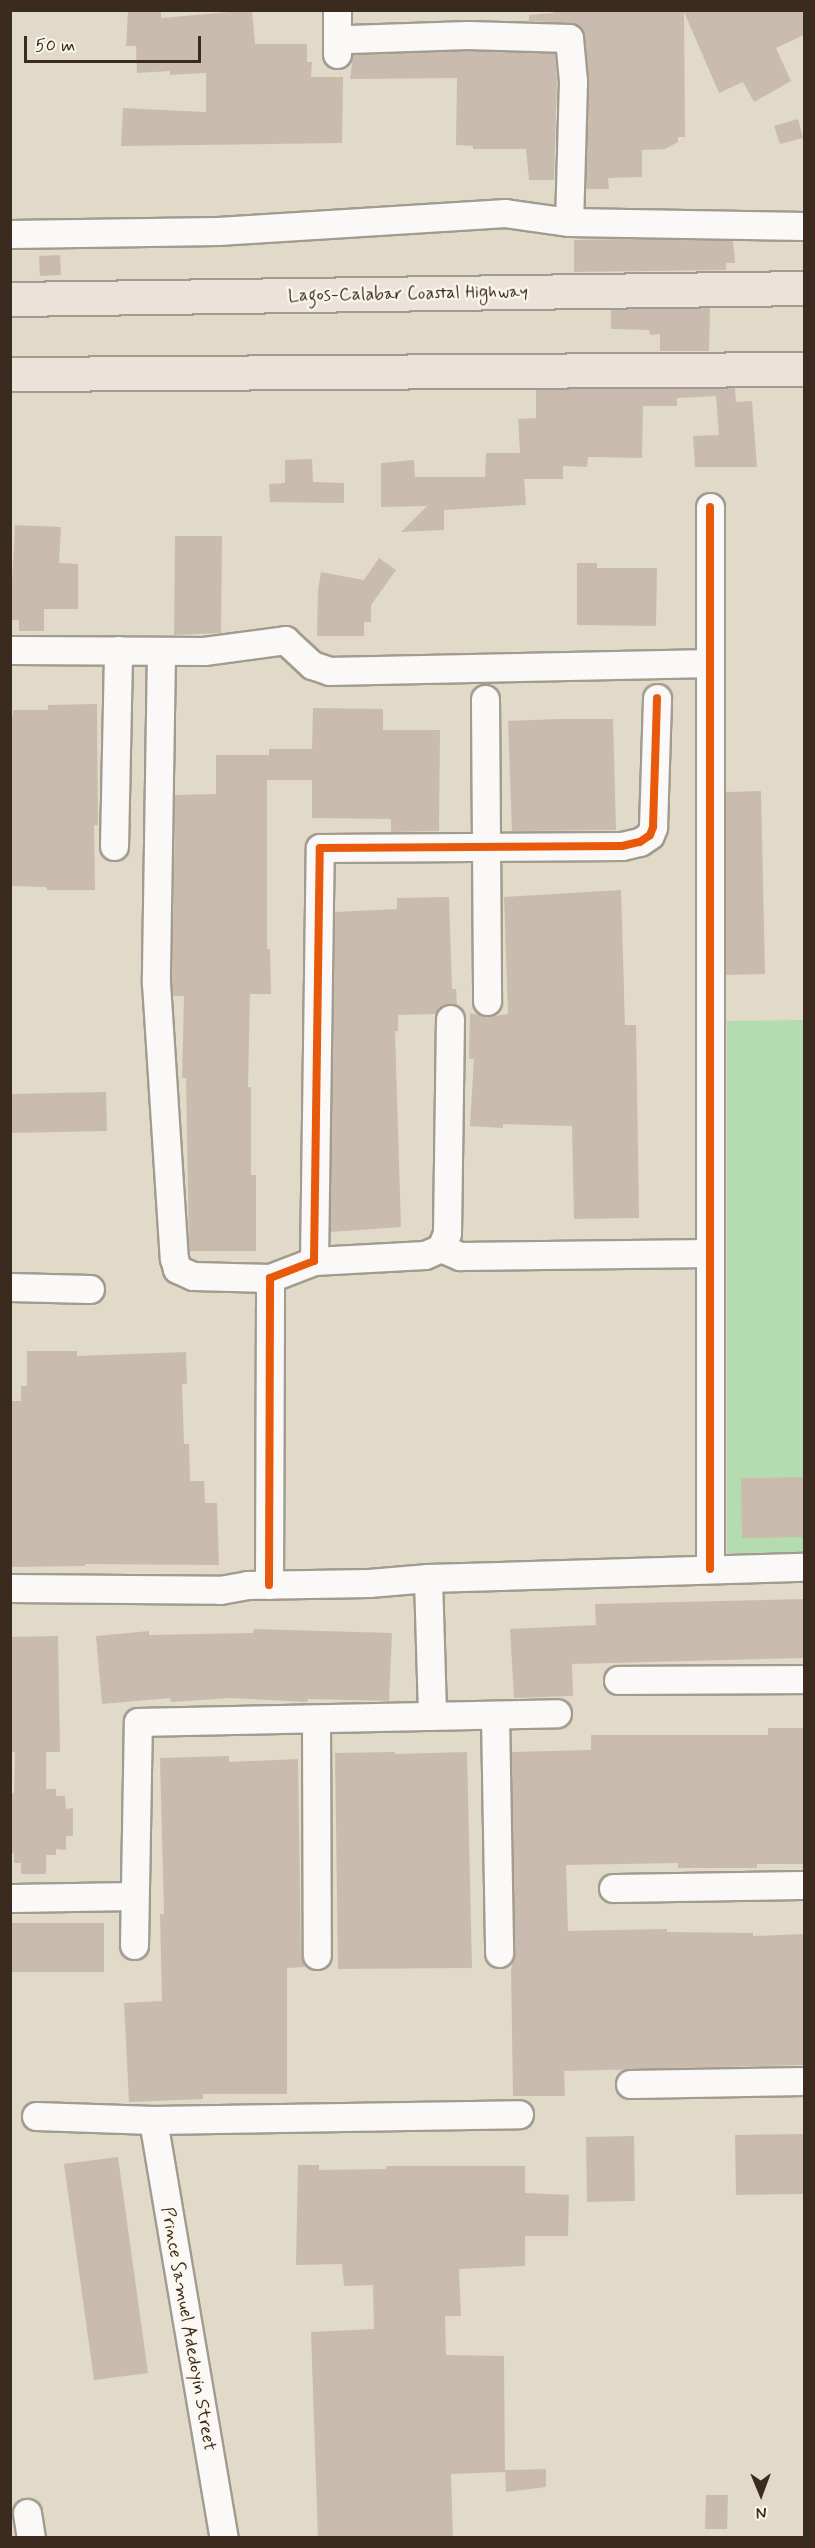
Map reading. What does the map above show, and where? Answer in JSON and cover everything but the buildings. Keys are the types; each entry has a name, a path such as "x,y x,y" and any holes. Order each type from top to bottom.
{"highway":[{"name":"Lagos-Calabar Coastal Highway","path":"10,299 804,288"},
{"path":"10,374 804,369"}],"street":[{"path":"337,10 343,46 468,35 569,38 573,81 570,222"},
{"path":"10,234 218,231 505,213 570,222 804,226"},
{"path":"710,507 710,1569"},
{"path":"10,650 204,651 285,640 312,665 329,671 710,663"},
{"path":"114,846 118,650"},
{"path":"161,651 156,983 174,1258 177,1269 193,1276 270,1278 314,1262 425,1255 441,1248 447,1233 450,1019"},
{"path":"314,1262 320,848 622,846 640,843 650,835 653,827 657,698"},
{"path":"485,699 487,1001"},
{"path":"441,1248 460,1256 710,1253"},
{"path":"269,1585 270,1278"},
{"path":"10,1287 90,1288"},
{"path":"10,1588 220,1590 269,1585 369,1583 428,1578 804,1567"},
{"path":"428,1578 432,1716"},
{"path":"618,1680 804,1679"},
{"path":"134,1945 138,1722 557,1713"},
{"path":"495,1715 498,1953"},
{"path":"316,1719 317,1955"},
{"path":"613,1888 804,1885"},
{"path":"10,1898 134,1896"},
{"path":"630,2084 804,2081"},
{"path":"36,2116 153,2120 519,2114"},
{"name":"Prince Samuel Adedoyin Street","path":"153,2120 224,2538"}],"green space":[{"path":"804,1020 804,1561 727,1567 727,1021"}],"cycle path":[{"path":"710,507 710,1569"},
{"path":"269,1585 270,1278 314,1261 320,848 622,846 640,842 650,835 653,827 657,698"}]}
